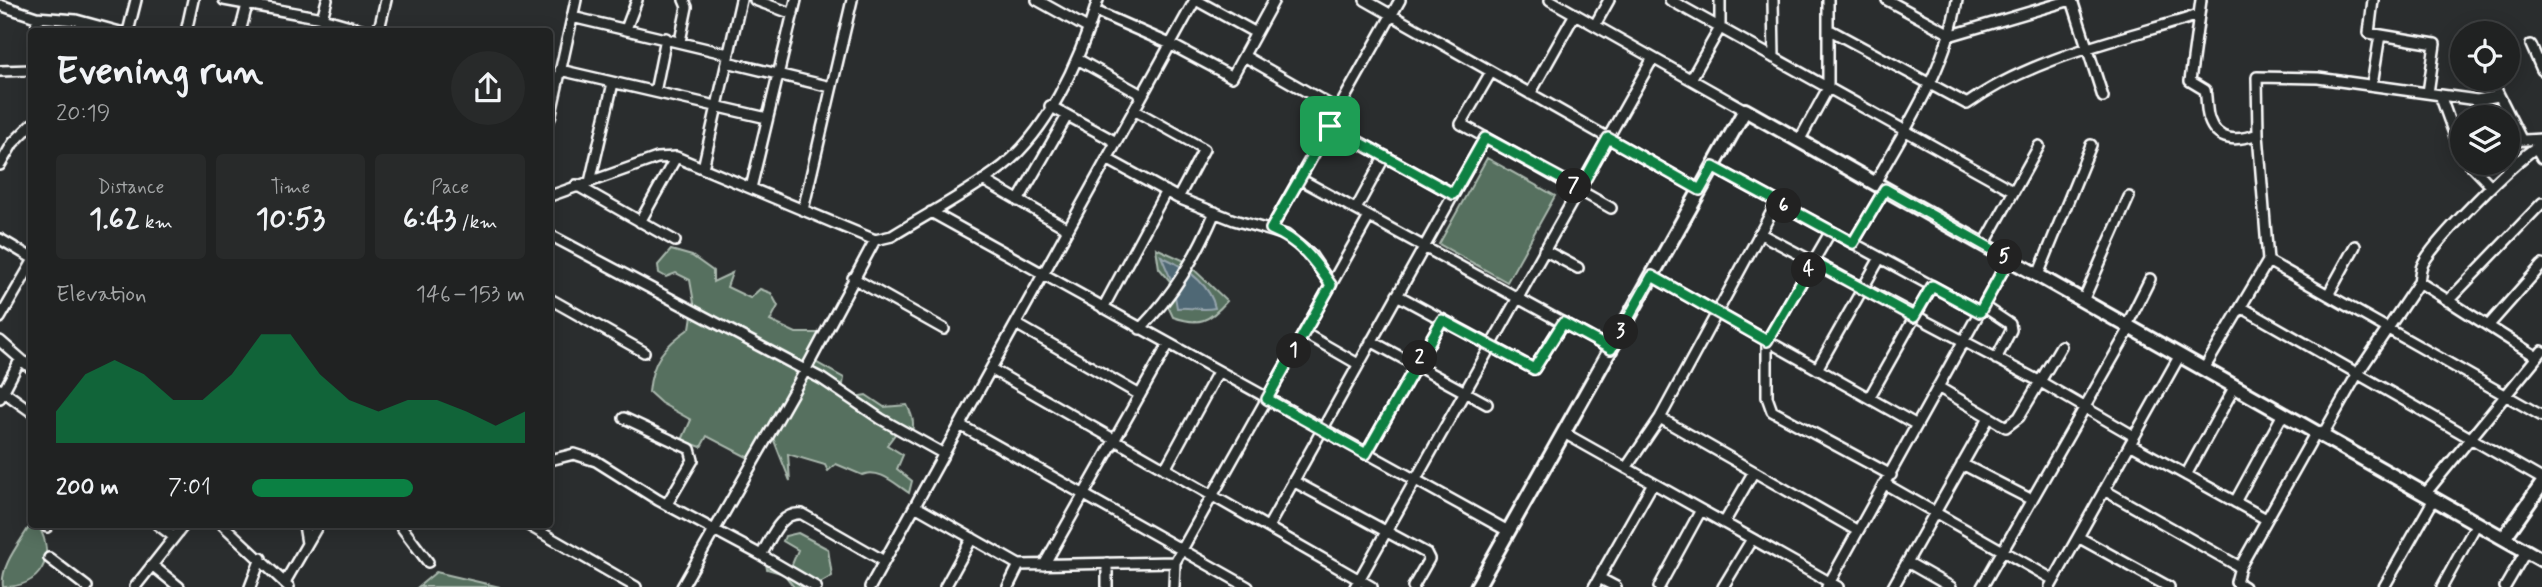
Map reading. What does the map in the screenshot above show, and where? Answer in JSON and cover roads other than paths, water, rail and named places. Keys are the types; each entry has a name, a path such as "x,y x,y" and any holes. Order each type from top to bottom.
{"street":[{"path":"129,28 136,0"},
{"path":"187,28 193,0"},
{"path":"224,0 247,5 267,5 358,28"},
{"path":"322,18 327,0"},
{"path":"378,28 386,0"},
{"path":"553,104 576,0"},
{"path":"626,29 637,0"},
{"path":"680,41 687,7 684,0"},
{"path":"703,168 741,0"},
{"path":"755,0 793,14"},
{"path":"751,188 776,74 796,0"},
{"path":"803,210 852,0"},
{"path":"553,195 657,158 676,157 875,240 892,236 982,180 1016,154 1079,60 1098,0"},
{"path":"870,587 1195,0 1256,33"},
{"path":"1095,11 1171,44 1227,76 1234,74 1274,0"},
{"path":"1365,0 1700,190"},
{"path":"1271,229 1400,0"},
{"path":"1550,0 2542,560"},
{"path":"1595,26 1609,0"},
{"path":"1670,0 2014,191"},
{"path":"1691,79 1720,28 1720,0"},
{"path":"1773,0 1774,58"},
{"path":"1800,141 1828,88 1828,0"},
{"path":"1887,0 1952,35 2071,0 2103,97"},
{"path":"1853,243 1952,35 1957,0"},
{"path":"2201,0 2190,81 2205,90 2209,119 2222,137 2238,141 2258,135"},
{"path":"2373,0 2369,33 2435,44 2428,93"},
{"path":"1039,1 1090,29"},
{"path":"241,28 247,5"},
{"path":"0,16 5,7 36,17 66,19 103,28"},
{"path":"1530,94 1575,14"},
{"path":"1828,29 1967,104 1991,86 2087,49 2199,15"},
{"path":"36,17 37,28"},
{"path":"572,17 680,41 776,74 831,87"},
{"path":"2372,85 2380,35"},
{"path":"655,92 666,38"},
{"path":"2532,45 2542,70"},
{"path":"1244,56 1339,110"},
{"path":"1357,583 1653,58"},
{"path":"1079,60 1142,95"},
{"path":"0,71 28,70"},
{"path":"560,70 767,118"},
{"path":"1491,72 1461,124 1611,208"},
{"path":"2204,369 2268,261 2258,135 2257,77 2318,78 2477,100 2498,96"},
{"path":"590,182 613,83"},
{"path":"2496,91 2521,139 2540,143"},
{"path":"2440,95 2450,123"},
{"path":"1050,106 1116,142"},
{"path":"1134,110 1204,149 1178,198"},
{"path":"1477,587 1745,110"},
{"path":"1018,201 1067,116"},
{"path":"1330,126 1453,194"},
{"path":"0,166 13,142 28,128"},
{"path":"1268,527 1485,138"},
{"path":"2540,143 2542,158"},
{"path":"2244,587 2236,582 2240,567 2266,519 2419,282 2422,264 2491,186 2540,143"},
{"path":"2038,275 2091,145"},
{"path":"1984,245 2039,146"},
{"path":"1356,209 1385,156"},
{"path":"640,222 676,157"},
{"path":"1107,159 1178,198 1286,235 1311,255 1331,285"},
{"path":"1713,167 1932,286 2010,324 2011,330 1996,359"},
{"path":"2480,175 2491,186"},
{"path":"1300,179 1611,349"},
{"path":"982,180 1068,229"},
{"path":"576,185 675,241"},
{"path":"1102,308 1166,191"},
{"path":"2083,301 2129,197"},
{"path":"1626,468 1660,418 1777,202"},
{"path":"2448,302 2542,203"},
{"path":"931,212 1415,482 1508,531"},
{"path":"1140,329 1168,300 1196,256 1215,212"},
{"path":"1174,587 1175,562 1369,217"},
{"path":"1831,231 1767,341 1767,397 1772,411 1891,475"},
{"path":"1759,233 1962,343 2039,381 2186,475 2266,519"},
{"path":"553,237 805,372 944,454"},
{"path":"0,239 28,257"},
{"path":"682,587 805,372 875,240"},
{"path":"2328,295 2355,246"},
{"path":"1544,250 1578,268"},
{"path":"1816,369 1880,258"},
{"path":"1564,433 1831,585 1858,531 2009,259"},
{"path":"2268,261 2542,416"},
{"path":"2488,326 2542,265"},
{"path":"0,318 28,267"},
{"path":"1652,276 1917,425"},
{"path":"853,278 944,329"},
{"path":"1982,587 2084,409 2129,326 2150,279"},
{"path":"2384,587 2429,496 2471,438 2540,354 2488,326 2419,282"},
{"path":"1869,398 1932,286"},
{"path":"1397,295 1534,369 1563,323"},
{"path":"553,301 644,352"},
{"path":"2241,307 2542,481 2504,538"},
{"path":"1366,454 1442,320"},
{"path":"1016,324 1140,395"},
{"path":"1304,333 1358,364"},
{"path":"0,341 28,365"},
{"path":"1371,341 1487,404"},
{"path":"1044,565 1168,345"},
{"path":"1938,387 1988,419 2006,427 2013,424 2061,346"},
{"path":"1885,484 2003,551 2053,585 2179,355"},
{"path":"20,360 1,393 28,410"},
{"path":"991,369 1268,527 1357,583 1372,587"},
{"path":"1165,469 1218,372"},
{"path":"2186,475 2235,386"},
{"path":"2235,502 2283,414"},
{"path":"624,418 690,449 693,454 693,460 667,504"},
{"path":"1660,418 1858,531"},
{"path":"1893,587 1988,419"},
{"path":"960,425 1243,586"},
{"path":"553,459 574,454 596,461 816,587"},
{"path":"1962,464 2032,500"},
{"path":"1724,523 1753,473"},
{"path":"1293,481 1429,556 1413,587"},
{"path":"1594,587 1653,483"},
{"path":"2104,490 2240,567"},
{"path":"915,506 1019,565 1175,562"},
{"path":"1659,587 1701,510"},
{"path":"761,555 785,517 794,513 802,514 884,561"},
{"path":"2442,587 2477,523"},
{"path":"162,528 174,537"},
{"path":"135,587 182,528"},
{"path":"226,528 287,585 316,528"},
{"path":"304,528 307,543"},
{"path":"402,528 428,562"},
{"path":"533,528 636,587"},
{"path":"2078,537 2169,587"},
{"path":"945,587 972,538"},
{"path":"1723,587 1752,539"},
{"path":"2505,587 2526,551"},
{"path":"49,558 87,587"},
{"path":"250,587 261,558"},
{"path":"1907,562 1951,587"},
{"path":"1107,563 1107,587"},
{"path":"152,565 179,587"},
{"path":"1008,587 1019,565"},
{"path":"1600,578 1616,587"}],"water":[{"path":"1161,256 1202,283 1215,308 1177,308 1173,284"}]}
